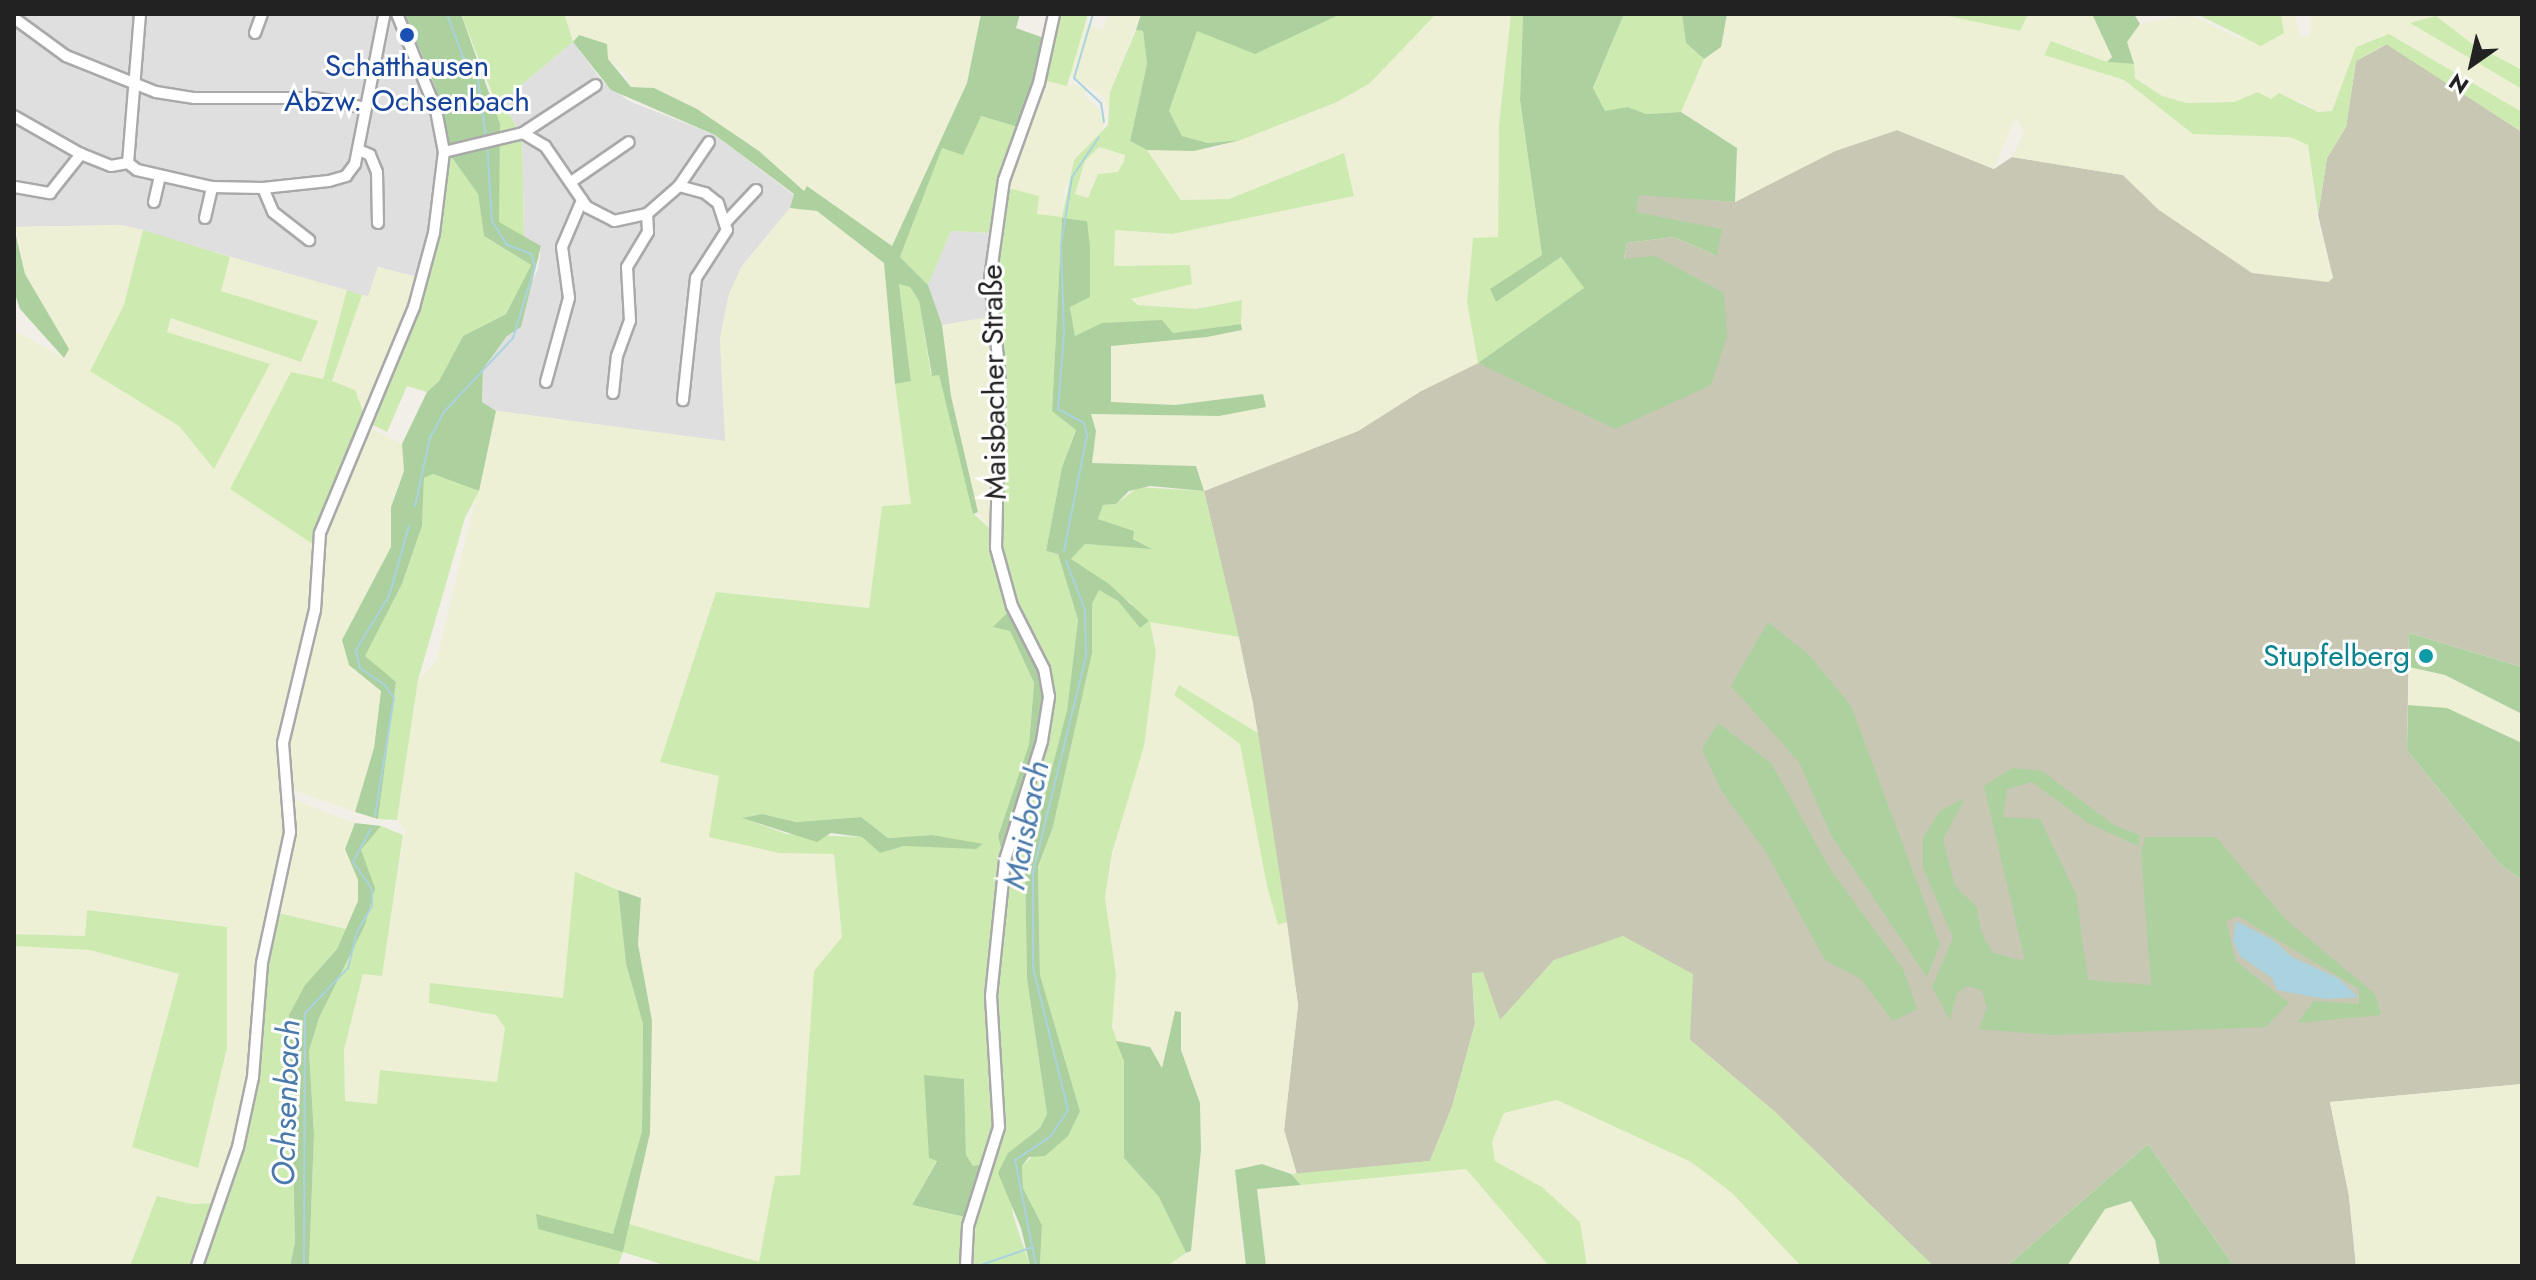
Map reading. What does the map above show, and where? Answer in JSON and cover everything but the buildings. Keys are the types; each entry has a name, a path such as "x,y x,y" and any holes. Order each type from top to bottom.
{"street":[{"path":"128,163 140,14"},
{"path":"255,33 262,14"},
{"path":"197,1266 238,1147 253,1077 262,963 290,832 283,743 315,610 320,533 414,307 434,233 444,152 436,110 397,14"},
{"name":"Maisbacher Straße","path":"966,1265 968,1226 999,1131 991,996 1005,860 1042,741 1049,697 1041,662 1012,606 996,548 1000,378 990,279 1004,180 1039,83 1054,14"},
{"path":"14,116 81,154 111,166 128,163 160,176 212,187 263,188 346,176 359,150 384,15"},
{"path":"14,18 59,53 133,83 195,98 314,98 366,108"},
{"path":"444,152 523,133 596,85"},
{"path":"523,133 545,146 582,200 614,221 647,214 679,186 709,142"},
{"path":"571,182 629,142"},
{"path":"359,150 370,155 377,172 378,223"},
{"path":"15,187 50,193 81,154"},
{"path":"154,202 160,176"},
{"path":"679,186 705,193 718,203 726,222 723,243 696,278 683,400"},
{"path":"205,218 212,187"},
{"path":"263,188 273,212 309,240"},
{"path":"726,222 756,190"},
{"path":"546,382 569,298 562,247 582,200"},
{"path":"613,393 617,356 630,321 627,267 648,232 647,214"}],"shaded area":[{"path":"14,14 405,14 435,86 450,155 426,279 378,267 368,297 122,225 16,227"},
{"path":"981,14 967,83 892,246 807,187 805,192 759,151 697,109 654,88 631,87 626,74 579,35 573,42 565,16"},
{"path":"1109,14 1141,14 1110,92 1108,111 1103,96 1070,75 1086,24 1103,30"},
{"path":"1436,14 1511,14 1499,124 1498,238 1473,239 1467,302 1478,363 1421,391 1358,431 1204,491 1195,466 1091,463 1091,414 1219,416 1262,394 1175,405 1111,403 1111,346 1242,329 1241,300 1196,309 1138,305 1130,299 1190,266 1114,267 1115,230 1172,234 1354,196 1344,153 1229,199 1182,200 1147,150 1213,149 1337,102"},
{"path":"1727,14 2092,14 2112,58 2107,62 2052,41 2044,55 2124,80 2193,134 2291,137 2308,145 2316,214 2333,278 2328,282 2252,273 2159,210 2123,175 2012,157 2024,133 2016,116 1994,169 1897,130 1835,151 1735,202 1737,148 1681,112 1704,59 1721,47"},
{"path":"2189,14 2239,38 2284,33 2281,14 2295,14 2301,37 2310,36 2311,14 2522,14 2522,70 2471,43 2436,16 2410,23 2522,89 2522,112 2389,34 2356,47 2332,111 2318,112 2300,101 2271,99 2258,92 2234,102 2187,103 2162,96 2135,77 2127,42 2140,24"},
{"path":"573,42 602,81 629,101 715,135 794,195 790,208 742,266 729,294 720,339 726,442 492,410 482,402 483,369 507,336 538,269 541,246 524,237 522,138 502,101"},
{"path":"2387,44 2522,132 2522,667 2409,633 2407,750 2500,864 2522,880 2522,1084 2330,1102 2349,1196 2356,1266 2234,1266 2148,1144 2007,1266 1933,1266 1775,1112 1689,1039 1554,960 1500,1021 1483,973 1472,973 1475,1024 1452,1107 1430,1161 1297,1175 1284,1130 1298,1005 1253,703 1204,491 1358,431 1421,391 1478,363 1526,382 1624,260 1627,243 1674,237 1717,256 1635,212 1639,194 1735,202 1835,151 1897,130 1994,169 2012,157 2123,175 2159,210 2333,278 2318,215 2327,158 2346,127 2356,61"},
{"path":"1043,80 1086,87 1085,96 1100,111 1105,125 1064,190 1062,218 1037,214 1005,187"},
{"path":"1099,147 1125,155 1124,161 1118,172 1098,174 1088,198 1075,194 1085,161"},
{"path":"790,208 817,211 884,263 911,504 882,506 869,608 716,592 660,762 719,776 779,853 834,853 842,937 814,971 800,1175 775,1176 759,1263 629,1224 650,1133 652,1021 638,944 641,898 575,873 563,999 430,984 430,1003 496,1015 505,1028 497,1083 381,1071 377,1104 345,1101 344,1050 363,973 382,976 405,830 397,820 418,680 437,660 496,411 725,441 720,339 729,294 742,266"},
{"path":"122,225 143,230 124,305 90,371 179,426 214,469 167,332 172,318 301,362 220,291 230,257 347,290 323,379 317,585 281,739 278,767 288,814 250,1077 217,1203 191,1204 157,1196 130,1266 14,1266 14,946 90,950 179,974 132,1147 198,1167 227,1048 227,927 87,910 85,936 14,933 14,330 64,358 69,349 25,274 16,227"},
{"path":"951,231 991,233 990,317 938,326 926,287"},
{"path":"378,267 420,278 365,417 332,382 362,295 368,296"},
{"path":"990,317 997,376 990,529 978,512 951,396 942,325"},
{"path":"368,427 402,444 404,471 393,499 391,547 342,640 381,691 374,748 355,812 293,790 288,740 321,598 324,530"},
{"path":"1149,621 1239,637 1258,733 1179,685 1174,695 1240,744 1279,924 1287,922 1298,1005 1284,1130 1297,1175 1262,1164 1240,1235 1246,1266 1167,1266 1191,1251 1201,1150 1200,1103 1181,1050 1181,1012 1162,1069 1150,1047 1116,1041 1112,1028 1116,975 1105,897 1155,642"},
{"path":"2409,667 2445,675 2522,714 2522,743 2447,708 2408,705"},
{"path":"295,800 355,823 345,848 358,880 358,901 346,929 278,913"},
{"path":"2522,1084 2522,1266 2356,1266 2349,1196 2330,1102"},
{"path":"1557,1100 1691,1162 1734,1194 1801,1266 1587,1266 1579,1222 1542,1187 1495,1162 1492,1142 1504,1113"},
{"path":"1466,1169 1549,1266 1266,1266 1256,1189 1263,1185"},
{"path":"2132,1201 2155,1240 2160,1266 2067,1266 2105,1209"}],"green space":[{"path":"405,14 461,14 500,124 499,222 541,246 521,327 507,336 483,369 482,402 496,411 479,491 433,474 424,478 422,526 402,584 365,656 396,682 378,819 355,812 374,748 381,691 349,665 342,640 391,547 391,507 404,471 402,444 427,392 439,381 463,336 506,314 531,265 484,236 478,194 450,155 435,86"},
{"path":"461,14 565,16 573,42 502,101 522,138 524,237 499,223 495,101"},
{"path":"981,14 1020,14 1016,28 1044,38 1034,84 1018,127 981,116 963,155 942,148 900,257 928,285 942,325 951,396 978,512 973,514 939,375 932,376 919,301 910,287 899,284 911,381 895,384 884,263 817,211 790,208 794,194 715,135 611,90 573,42 579,35 607,44 608,59 631,87 654,88 697,109 759,151 804,191 807,186 892,246 967,83"},
{"path":"1056,14 1088,14 1067,86 1043,80"},
{"path":"1141,14 1341,14 1255,54 1197,31 1169,111 1182,136 1208,143 1241,140 1194,151 1147,150 1130,141 1147,64 1143,31 1136,30"},
{"path":"1341,14 1436,14 1370,83 1337,102 1241,140 1208,143 1182,136 1169,111 1197,30 1255,53"},
{"path":"1511,14 1523,14 1520,100 1542,255 1490,290 1497,301 1561,257 1585,288 1478,363 1467,302 1473,238 1498,237 1499,124"},
{"path":"1523,14 1624,14 1593,88 1605,111 1628,107 1646,114 1681,112 1737,148 1735,202 1639,195 1636,212 1722,229 1717,256 1674,237 1627,243 1624,259 1655,256 1724,293 1727,336 1711,385 1615,429 1478,363 1584,288 1561,257 1496,302 1490,289 1542,255 1520,100"},
{"path":"1624,14 1682,14 1686,43 1704,59 1681,112 1646,114 1628,107 1605,112 1593,89"},
{"path":"1727,14 1721,47 1704,59 1686,43 1682,15"},
{"path":"1939,14 2028,14 2020,31"},
{"path":"2092,14 2134,14 2140,24 2127,42 2134,64 2107,62 2112,57"},
{"path":"2197,14 2281,14 2284,33 2261,46"},
{"path":"2436,16 2471,43 2522,70 2522,89 2410,23"},
{"path":"1136,30 1143,31 1147,64 1130,141 1147,150 1181,200 1229,199 1344,153 1354,196 1172,234 1115,230 1114,266 1190,265 1192,284 1131,299 1138,305 1196,309 1242,300 1241,324 1173,333 1075,336 1070,306 1086,221 1062,218 1052,411 1076,429 1062,467 1046,551 1058,554 1078,620 1067,710 1025,874 1027,979 1047,1114 1040,1128 1008,1153 1013,1215 1030,1266 969,1266 968,1231 1002,1130 994,1010 1010,844 1049,721 1025,626 1001,565 993,291 1005,187 1039,196 1037,214 1062,217 1074,160 1108,125 1110,92","holes":["1099,147 1125,155 1118,172 1098,174 1088,198 1075,194 1085,161"]},
{"path":"2389,34 2522,112 2522,132 2386,44 2356,61 2346,127 2327,158 2318,215 2308,145 2290,137 2193,134 2124,80 2044,55 2051,41 2107,62 2134,64 2135,78 2162,96 2187,103 2234,102 2258,92 2271,99 2279,93 2318,112 2332,111 2356,47"},
{"path":"981,116 1018,127 991,233 951,231 928,285 900,257 942,147"},
{"path":"450,155 478,194 484,236 531,265 506,314 463,336 439,381 427,392 407,386 387,432 369,423 411,326"},
{"path":"1062,218 1087,221 1090,247 1090,297 1070,307 1075,336 1102,323 1162,320 1173,333 1241,324 1242,330 1207,337 1111,346 1111,402 1175,405 1263,394 1266,407 1219,416 1091,414 1096,431 1092,463 1196,466 1204,491 1150,486 1129,491 1116,504 1103,505 1098,519 1134,531 1133,539 1152,549 1085,544 1071,559 1109,584 1149,621 1140,628 1118,601 1099,590 1092,604 1092,653 1053,827 1038,867 1040,975 1080,1111 1068,1136 1045,1156 1029,1157 1022,1166 1023,1188 1042,1225 1040,1266 1030,1266 1021,1228 998,1173 1008,1153 1040,1128 1047,1114 1027,979 1025,873 1067,710 1078,620 1058,554 1046,551 1062,467 1076,430 1052,411"},
{"path":"14,227 25,274 69,349 64,358 20,309 14,291"},
{"path":"143,230 230,257 221,291 318,321 301,362 171,318 167,332 270,364 214,469 179,426 90,371 124,305"},
{"path":"899,283 910,287 919,301 931,375 939,374 973,513 990,529 1010,610 1004,618 1034,683 1029,744 998,836 1002,853 992,927 990,1045 995,1122 986,1164 973,1167 966,1155 964,1079 944,1077 937,1160 912,1205 965,1217 963,1266 667,1266 623,1252 618,1266 309,1266 314,1134 309,1051 319,1018 365,925 361,850 381,826 403,835 382,976 363,974 344,1050 345,1101 377,1104 380,1070 497,1082 505,1028 496,1015 429,1003 430,983 563,998 575,872 618,890 626,964 643,1024 642,1131 614,1235 537,1215 623,1251 629,1224 759,1262 775,1176 800,1175 814,971 842,937 834,854 779,853 709,837 719,776 660,762 716,592 869,608 882,506 911,504 895,384 911,380","holes":["762,814 796,822 861,817 888,838 932,835 982,845 903,846 880,853 862,837 787,834 743,818"]},
{"path":"347,290 362,295 332,381 355,390 365,417 320,514 314,545 230,489 291,372 323,379"},
{"path":"433,474 479,491 465,518 418,680 397,820 378,819 396,682 364,657 402,584 422,526 424,478"},
{"path":"1138,487 1204,491 1239,637 1150,622 1156,652 1144,746 1112,853 1105,897 1116,975 1112,1027 1124,1061 1124,1158 1159,1197 1186,1253 1167,1266 1040,1266 1042,1225 1023,1188 1022,1166 1080,1111 1040,975 1038,868 1053,827 1092,653 1092,604 1099,589 1118,601 1140,627 1131,603 1070,560 1085,544 1150,548 1132,538 1133,531 1098,519 1103,505 1116,504"},
{"path":"1010,610 1041,666 1046,689 1045,714 1002,853 998,836 1029,744 1034,683 1010,631 993,627"},
{"path":"1768,622 1810,656 1851,706 1940,944 1927,977 1831,835 1799,762 1731,686"},
{"path":"2409,633 2522,667 2522,714 2445,675 2409,667"},
{"path":"1179,685 1258,733 1287,922 1278,925 1267,886 1240,744 1174,695"},
{"path":"2408,705 2447,708 2522,743 2522,880 2500,864 2407,750"},
{"path":"1718,723 1771,763 1830,869 1903,969 1917,1009 1893,1021 1861,979 1825,960 1766,852 1721,790 1702,749"},
{"path":"2012,768 2042,771 2115,826 2140,835 2138,846 2088,823 2032,782 2007,789 2003,817 2040,819 2076,894 2088,980 2151,985 2141,853 2145,837 2216,837 2285,919 2375,994 2381,1015 2297,1023 2314,1001 2359,1004 2359,989 2238,916 2226,921 2236,961 2289,1003 2266,1027 2052,1035 1979,1029 1987,1008 1982,990 1967,986 1957,993 1950,1020 1932,987 1953,938 1923,868 1923,838 1940,811 1965,798 1943,839 1955,886 1977,907 1981,932 1993,953 2025,961 1984,786"},
{"path":"762,814 796,822 861,817 888,838 932,835 983,844 976,849 904,846 880,853 862,837 831,833 817,842 742,818"},
{"path":"355,823 381,826 361,850 375,888 365,925 319,1018 309,1051 314,1134 309,1266 290,1266 295,1242 289,1015 305,985 337,949 358,901 358,880 345,849"},
{"path":"618,890 641,898 638,944 652,1021 650,1133 623,1252 538,1229 536,1214 613,1234 642,1131 643,1024 626,964"},
{"path":"87,910 227,927 227,1048 198,1168 132,1147 179,974 90,950 14,946 14,934 85,936"},
{"path":"278,913 346,929 337,949 305,985 289,1055 295,1242 290,1266 203,1266 239,1146"},
{"path":"1623,936 1693,974 1690,1040 1775,1112 1933,1266 1801,1266 1732,1193 1691,1162 1557,1100 1504,1113 1492,1142 1495,1161 1542,1187 1580,1222 1587,1266 1549,1266 1466,1169 1301,1185 1291,1174 1430,1161 1452,1107 1475,1024 1472,973 1483,972 1500,1020 1554,960"},
{"path":"1175,1011 1181,1012 1181,1050 1200,1103 1201,1150 1191,1251 1186,1253 1159,1197 1124,1158 1124,1061 1116,1041 1150,1047 1162,1068"},
{"path":"924,1075 964,1079 966,1155 973,1166 986,1164 965,1217 912,1205 937,1161 929,1158"},
{"path":"2148,1144 2234,1266 2160,1266 2155,1240 2131,1201 2105,1209 2067,1266 2007,1266"},
{"path":"1262,1164 1291,1174 1301,1185 1257,1189 1266,1266 1246,1266 1235,1170"},
{"path":"157,1196 191,1204 217,1203 193,1266 130,1266"}],"water":[{"path":"2236,921 2273,940 2292,957 2338,978 2358,997 2325,999 2277,990 2272,978 2240,956 2233,941"}],"waterway":[{"name":"Ochsenbach","path":"447,14 463,57 478,80 486,138"},
{"name":"Maisbach","path":"1093,14 1074,78 1101,103 1104,122"},
{"name":"Maisbach","path":"1064,551 1087,435 1084,423 1058,409 1064,332 1061,245 1072,177 1099,137"},
{"name":"Ochsenbach","path":"415,506 430,438 444,412 513,338 535,266 531,254 507,245 492,221 487,144"},
{"name":"Ochsenbach","path":"375,816 394,698 385,685 360,668 356,650 389,596 409,526"},
{"name":"Maisbach","path":"1036,1266 1015,1160 1050,1137 1068,1110 1033,967 1033,872 1086,657 1085,610 1066,561"},
{"name":"Ochsenbach","path":"304,1266 305,1013 348,968 357,932 372,906 372,889 353,862 371,828"},
{"path":"978,1266 1033,1247"}],"place":[{"name":"Schatthausen Abzw. Ochsenbach","path":"407,35"},
{"name":"Stupfelberg","path":"2426,656"}]}
